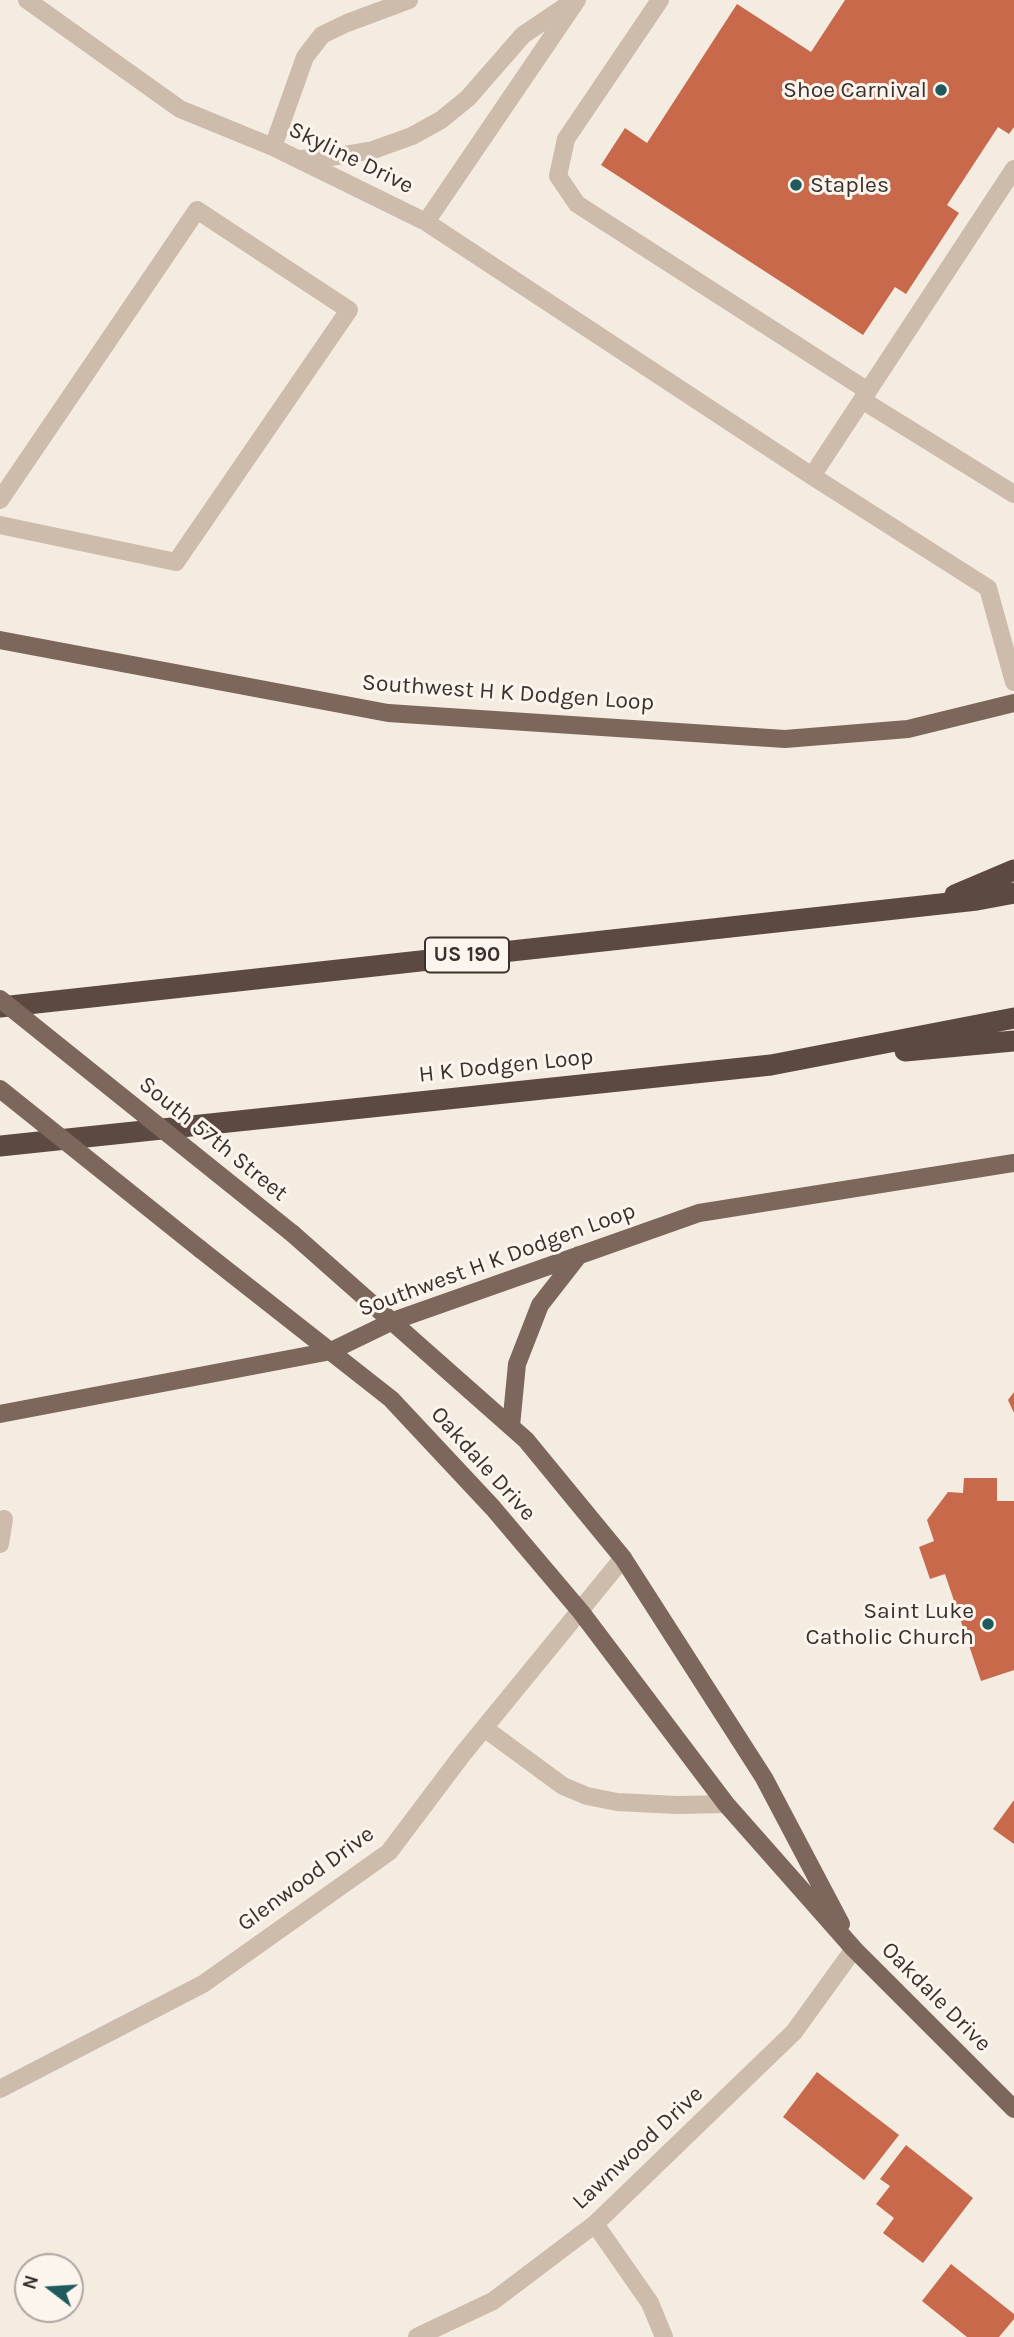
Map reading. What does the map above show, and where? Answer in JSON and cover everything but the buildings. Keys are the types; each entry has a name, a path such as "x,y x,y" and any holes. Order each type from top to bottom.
{"highway":[{"path":"935,903 1014,870"},
{"name":"US 190","path":"0,1007 977,900 1014,893"},
{"name":"H K Dodgen Loop","path":"0,1146 771,1065 1014,1018"},
{"path":"771,1065 1014,1041"}],"main road":[{"name":"Southwest H K Dodgen Loop","path":"0,640 388,713 785,738 908,729 1014,703"},
{"name":"South 57th Street","path":"0,999 293,1234 393,1321"},
{"name":"Oakdale Drive","path":"0,1089 391,1399 493,1508 580,1612 726,1804 854,1949 1014,2109"},
{"name":"Southwest H K Dodgen Loop","path":"0,1414 331,1351 393,1321 699,1213 1014,1163"},
{"path":"511,1426 517,1364 521,1352 540,1305 579,1255"},
{"name":"Oakdale Drive","path":"393,1321 526,1440 623,1558 764,1778 854,1949"}],"street":[{"name":"Skyline Drive","path":"27,0 180,110 273,147 426,222 576,0"},
{"path":"273,147 305,57 322,35 409,0"},
{"path":"297,159 332,157 373,150 412,136 441,120 468,98 523,35 576,0"},
{"path":"660,0 566,139 558,176 577,204 1014,494"},
{"path":"812,476 1014,169"},
{"path":"0,500 197,210 349,310 176,562 0,525"},
{"path":"426,222 812,476 988,587 1014,682"},
{"path":"0,1544 4,1519"},
{"name":"Glenwood Drive","path":"0,2089 203,1984 389,1852 461,1755 623,1558"},
{"path":"484,1728 563,1786 587,1796 617,1802 726,1804"},
{"name":"Lawnwood Drive","path":"417,2337 493,2301 595,2224 794,2032 854,1949"},
{"path":"595,2224 650,2303 664,2337"}],"place":[{"name":"Shoe Carnival","path":"941,90"},
{"name":"Staples","path":"796,185"},
{"name":"Saint Luke Catholic Church","path":"988,1624"}]}
